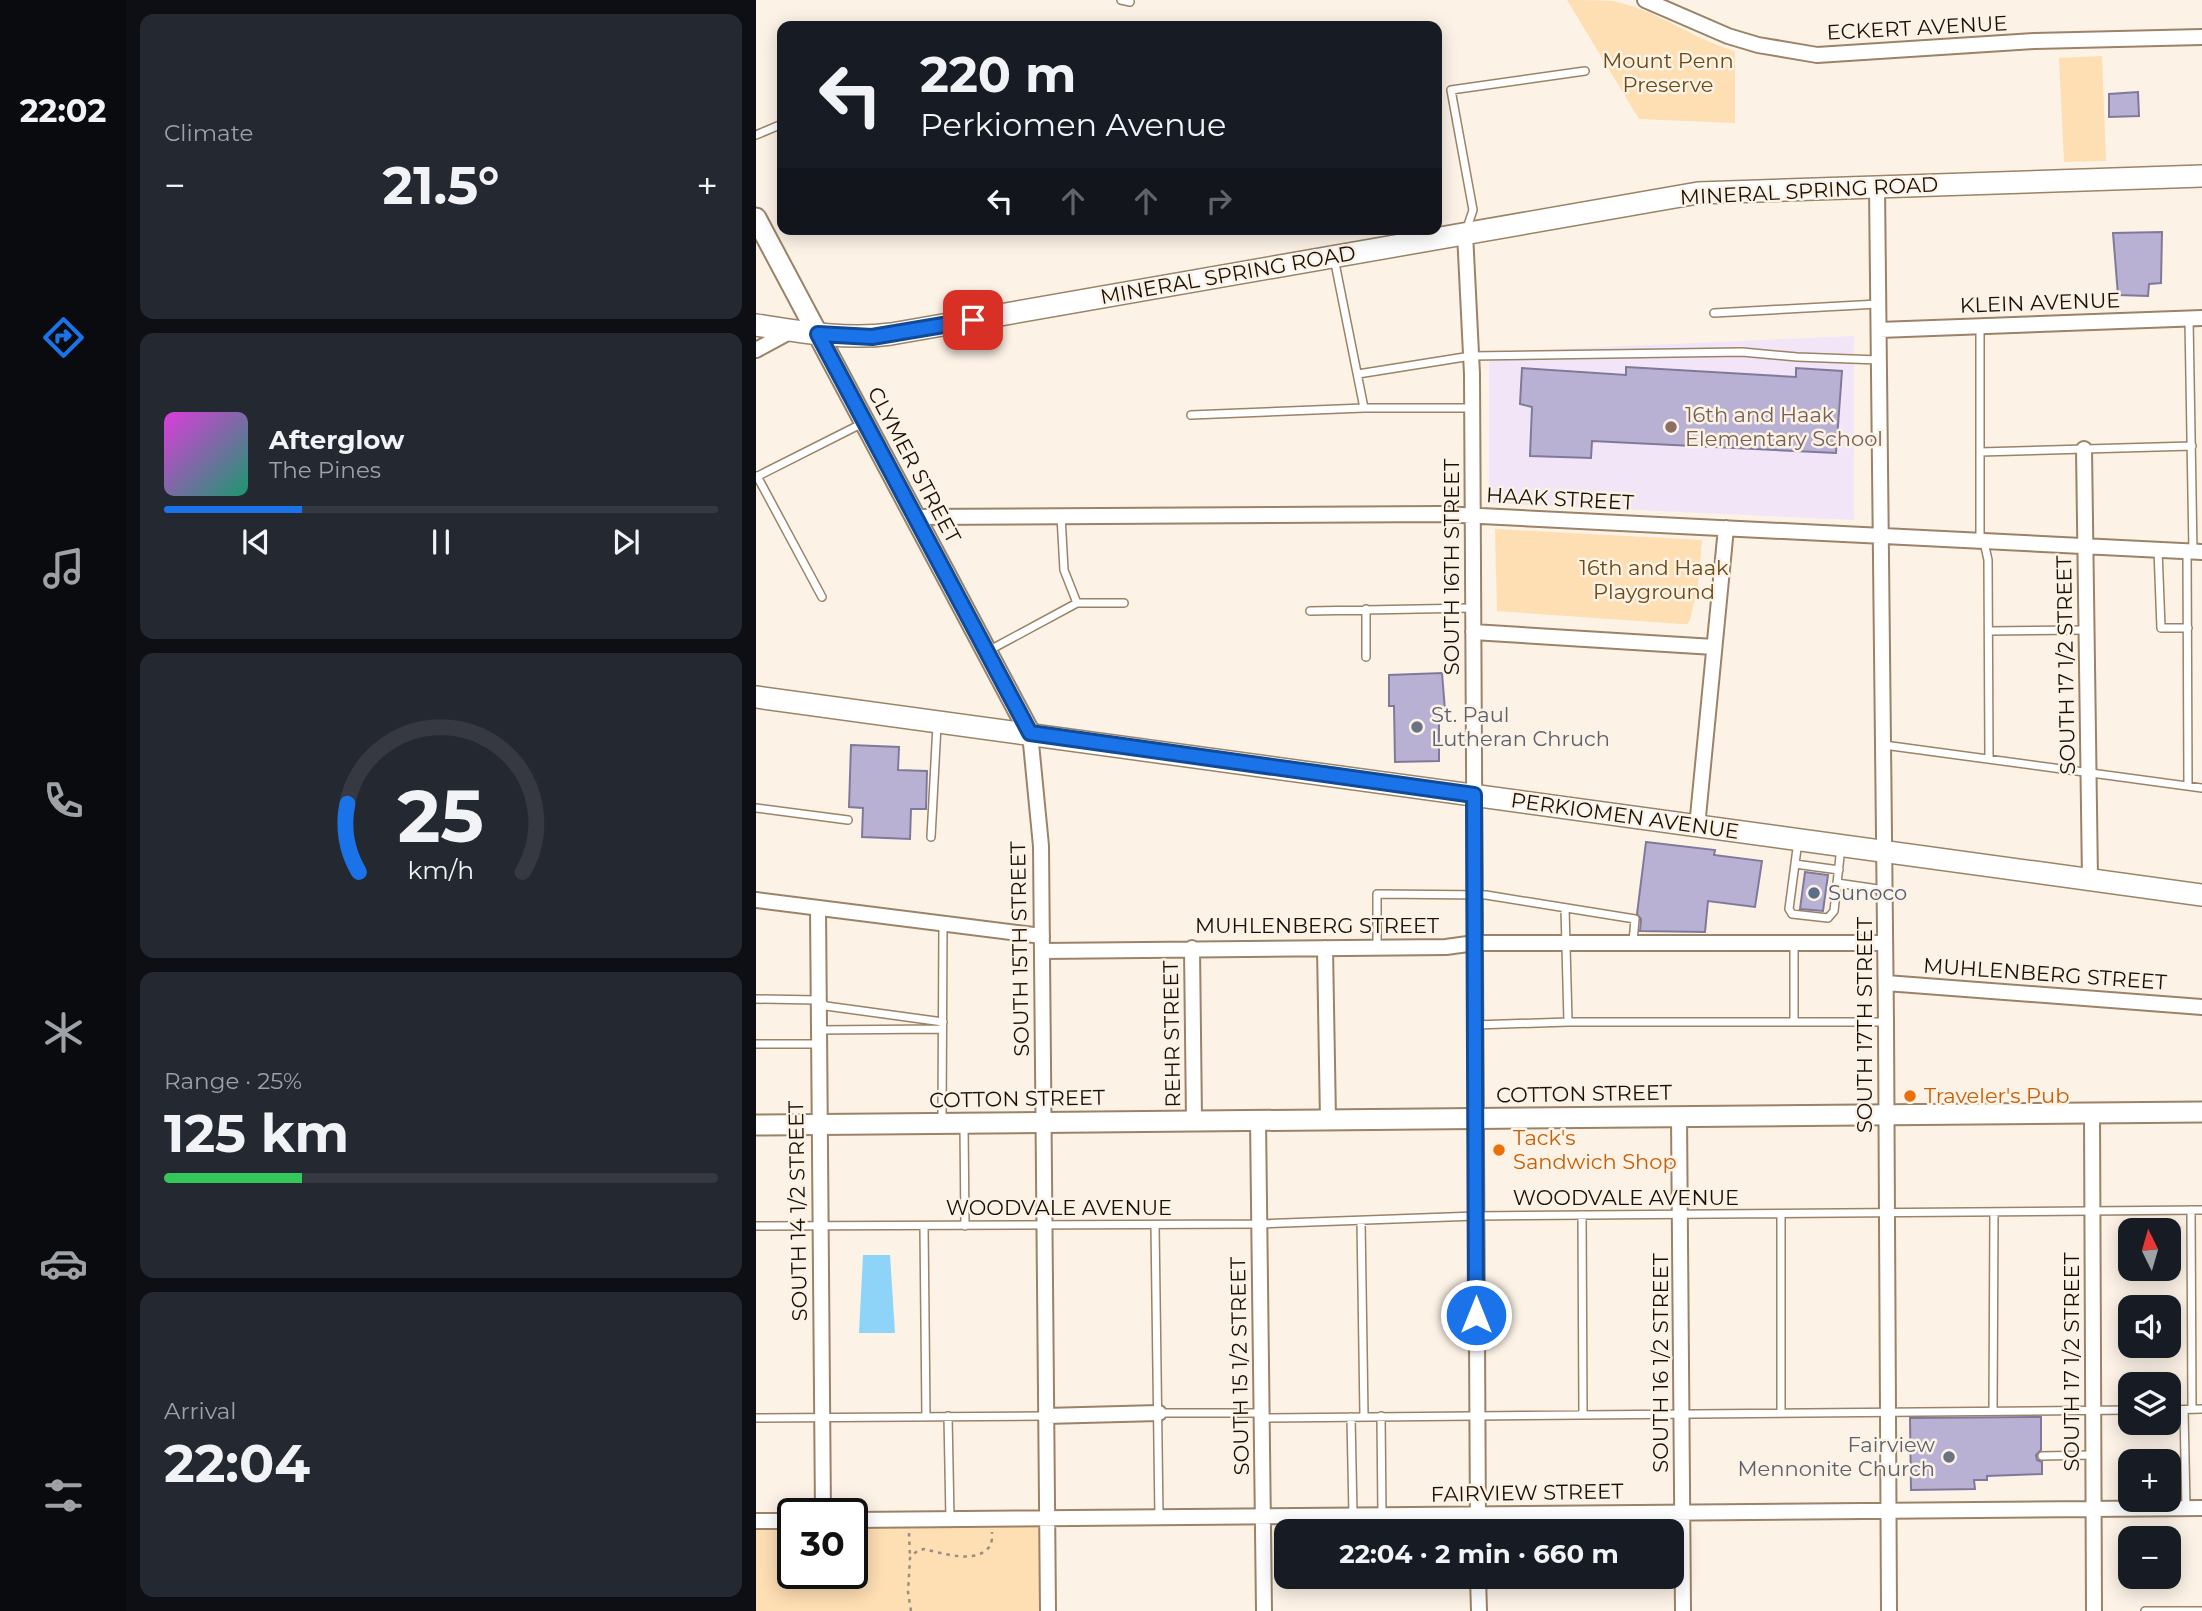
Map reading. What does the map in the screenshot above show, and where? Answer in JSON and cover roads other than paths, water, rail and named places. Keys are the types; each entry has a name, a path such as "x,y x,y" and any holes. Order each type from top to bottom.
{"main road":[{"name":"MINERAL SPRING ROAD","path":"756,325 818,334 872,337 1698,193 2202,176"},
{"name":"PERKIOMEN AVENUE","path":"756,697 2202,895"}],"street":[{"name":"ECKERT AVENUE","path":"1645,0 1728,36 1758,45 1817,55 2034,41 2202,37"},
{"name":"SOUTH 17TH STREET","path":"1877,187 1885,852 1889,1611"},
{"name":"CLYMER STREET","path":"756,218 1030,733"},
{"name":"SOUTH 16TH STREET","path":"1465,233 1472,408 1478,1519"},
{"name":"KLEIN AVENUE","path":"1879,330 2196,318"},
{"path":"756,350 792,330"},
{"name":"SOUTH 17 1/2 STREET","path":"2084,449 2090,880"},
{"name":"HAAK STREET","path":"916,517 1472,515 2194,552"},
{"path":"1697,827 1726,528"},
{"path":"1473,632 1714,647"},
{"name":"SOUTH 15TH STREET","path":"1030,733 1041,846 1048,1611"},
{"name":"MUHLENBERG STREET","path":"756,901 943,924 1042,944 1325,948 1446,947 1475,943 1885,943"},
{"name":"SOUTH 14 1/2 STREET","path":"818,908 823,1498"},
{"name":"REHR STREET","path":"1192,948 1194,1120"},
{"path":"1325,948 1328,1119"},
{"name":"MUHLENBERG STREET","path":"1886,983 2202,1007"},
{"name":"SOUTH 17 1/2 STREET","path":"2092,1112 2094,1611"},
{"name":"COTTON STREET","path":"756,1125 2202,1112"},
{"name":"SOUTH 16 1/2 STREET","path":"1679,1116 1684,1611"},
{"name":"SOUTH 15 1/2 STREET","path":"1258,1120 1264,1611"},
{"path":"1045,1416 1158,1413"},
{"name":"FAIRVIEW STREET","path":"868,1520 2202,1508"},
{"path":"756,1521 777,1521"},
{"path":"1479,1589 1479,1611"}],"lane":[{"path":"1465,233 1473,210 1451,90 1585,71"},
{"path":"756,135 777,126"},
{"path":"1334,256 1364,408"},
{"path":"1714,313 1878,304"},
{"path":"2188,786 2188,628 2194,552 2192,446 2196,318"},
{"path":"1980,326 1982,542 1988,560 1989,760"},
{"path":"1358,374 1471,356 1742,352 1880,360"},
{"path":"1191,415 1364,408 1472,408"},
{"path":"822,597 757,477 865,422"},
{"path":"1980,452 2192,446"},
{"path":"1061,516 1064,569 1077,603"},
{"path":"2158,550 2161,628 2188,628"},
{"path":"987,652 1077,603 1124,603"},
{"path":"1310,611 1473,608"},
{"path":"1366,609 1366,657"},
{"path":"1989,631 2087,630"},
{"path":"931,837 937,721"},
{"path":"1883,745 2202,788"},
{"path":"756,808 848,820"},
{"path":"1798,841 1789,909 1792,914 1828,918 1833,911 1841,846"},
{"path":"1795,864 1839,870"},
{"path":"1837,883 1885,890"},
{"path":"1377,947 1377,894 1474,894 1635,919 1633,943"},
{"path":"1565,908 1568,1023"},
{"path":"942,1122 943,924"},
{"path":"1794,943 1794,1022"},
{"path":"756,999 818,1000 825,1006 942,1025"},
{"path":"1475,1025 1886,1022"},
{"path":"756,1044 942,1025"},
{"path":"964,1122 965,1226"},
{"path":"2186,1508 2191,1210"},
{"name":"WOODVALE AVENUE","path":"756,1226 1259,1224 1476,1216 2202,1210"},
{"path":"1993,1411 1994,1212"},
{"path":"1781,1214 1781,1413"},
{"path":"1582,1215 1583,1414"},
{"path":"1360,1221 1364,1416"},
{"path":"1155,1225 1159,1517"},
{"path":"924,1226 926,1416"},
{"path":"2181,1410 2202,1409"},
{"path":"1158,1413 1351,1417 2118,1410"},
{"path":"948,1416 950,1519"},
{"path":"756,1418 1045,1416"},
{"path":"1381,1416 1381,1515"},
{"path":"1351,1417 1353,1515"},
{"path":"2042,1456 2093,1455"},
{"path":"2145,1611 2202,1611"}],"water":[{"path":"863,1255 890,1255 895,1333 859,1333"}],"place":[{"name":"16th and Haak Elementary School","path":"1671,427"},
{"name":"St. Paul Lutheran Chruch","path":"1417,727"},
{"name":"Sunoco","path":"1814,893"},
{"name":"Traveler's Pub","path":"1910,1096"},
{"name":"Tack's Sandwich Shop","path":"1499,1150"},
{"name":"Fairview Mennonite Church","path":"1949,1457"}],"park label":[{"name":"Mount Penn Preserve","path":"1668,73"},
{"name":"16th and Haak Playground","path":"1654,580"}]}
